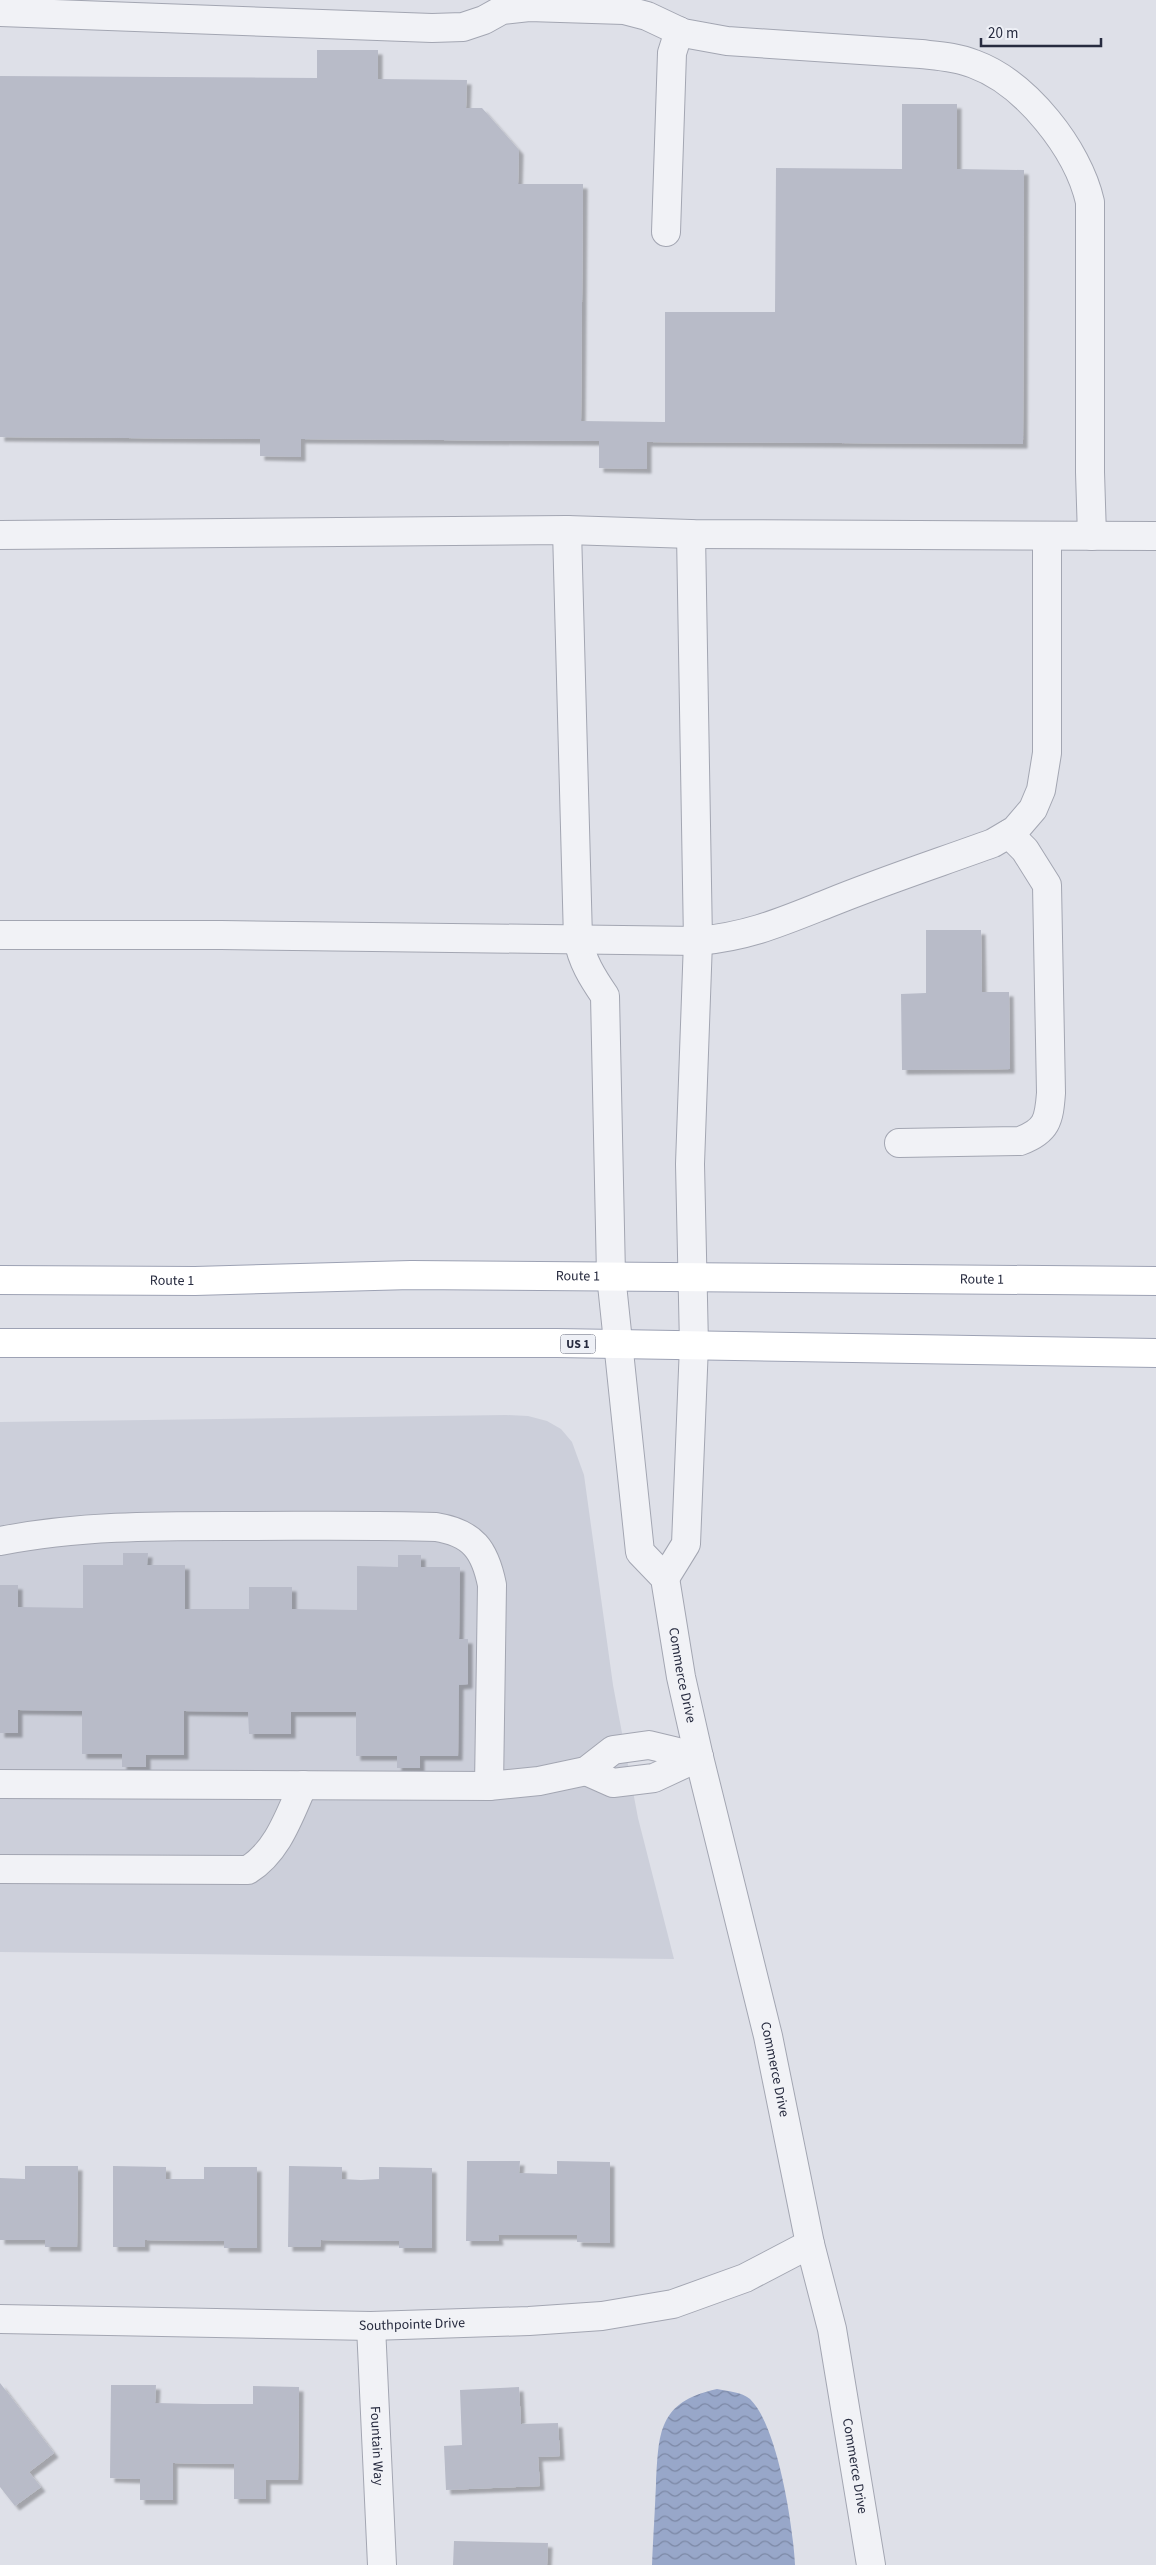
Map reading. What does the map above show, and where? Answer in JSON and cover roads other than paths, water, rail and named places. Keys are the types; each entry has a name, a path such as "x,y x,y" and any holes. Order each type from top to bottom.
{"main road":[{"name":"Route 1","path":"0,1280 195,1281 411,1275 692,1275 1156,1281"},
{"name":"US 1","path":"0,1343 694,1345 1156,1353"}],"street":[{"path":"0,12 432,28 463,26 484,20 502,10 530,7 624,10 648,16 679,31 727,41 952,57 975,64 998,76 1044,118 1063,141 1086,182 1090,202 1090,472 1092,536"},
{"path":"666,232 672,53 679,31"},
{"path":"0,535 567,530 691,534 1156,536"},
{"path":"567,530 578,938 580,953 589,973 605,996 611,1275 640,1552 665,1578 686,1544 694,1345 690,1164 698,941 691,534"},
{"path":"0,936 578,938 698,941 725,939 767,928 828,903 993,843 1016,830 1033,809 1041,790 1047,753 1047,537"},
{"path":"899,1143 1020,1141 1034,1135 1044,1127 1047,1120 1051,1093 1047,885 1025,850 1009,834"},
{"path":"0,1541 44,1532 97,1528 172,1526 429,1527 451,1529 464,1536 484,1555 492,1585 489,1786"},
{"name":"Commerce Drive","path":"665,1578 681,1677 768,2036 810,2244 832,2329 871,2565"},
{"path":"0,1784 489,1786 539,1781 586,1772 613,1750 649,1745 699,1757"},
{"path":"0,1870 248,1870 262,1861 271,1851 304,1786"},
{"name":"Southpointe Drive","path":"0,2319 371,2326 529,2322 602,2316 674,2304 745,2278 810,2244"},
{"name":"Fountain Way","path":"371,2326 382,2565"}],"water":[{"path":"717,2389 739,2393 750,2399 760,2412 769,2431 787,2502 795,2565 652,2565 658,2450 665,2423 672,2412 683,2402 697,2395"}]}
